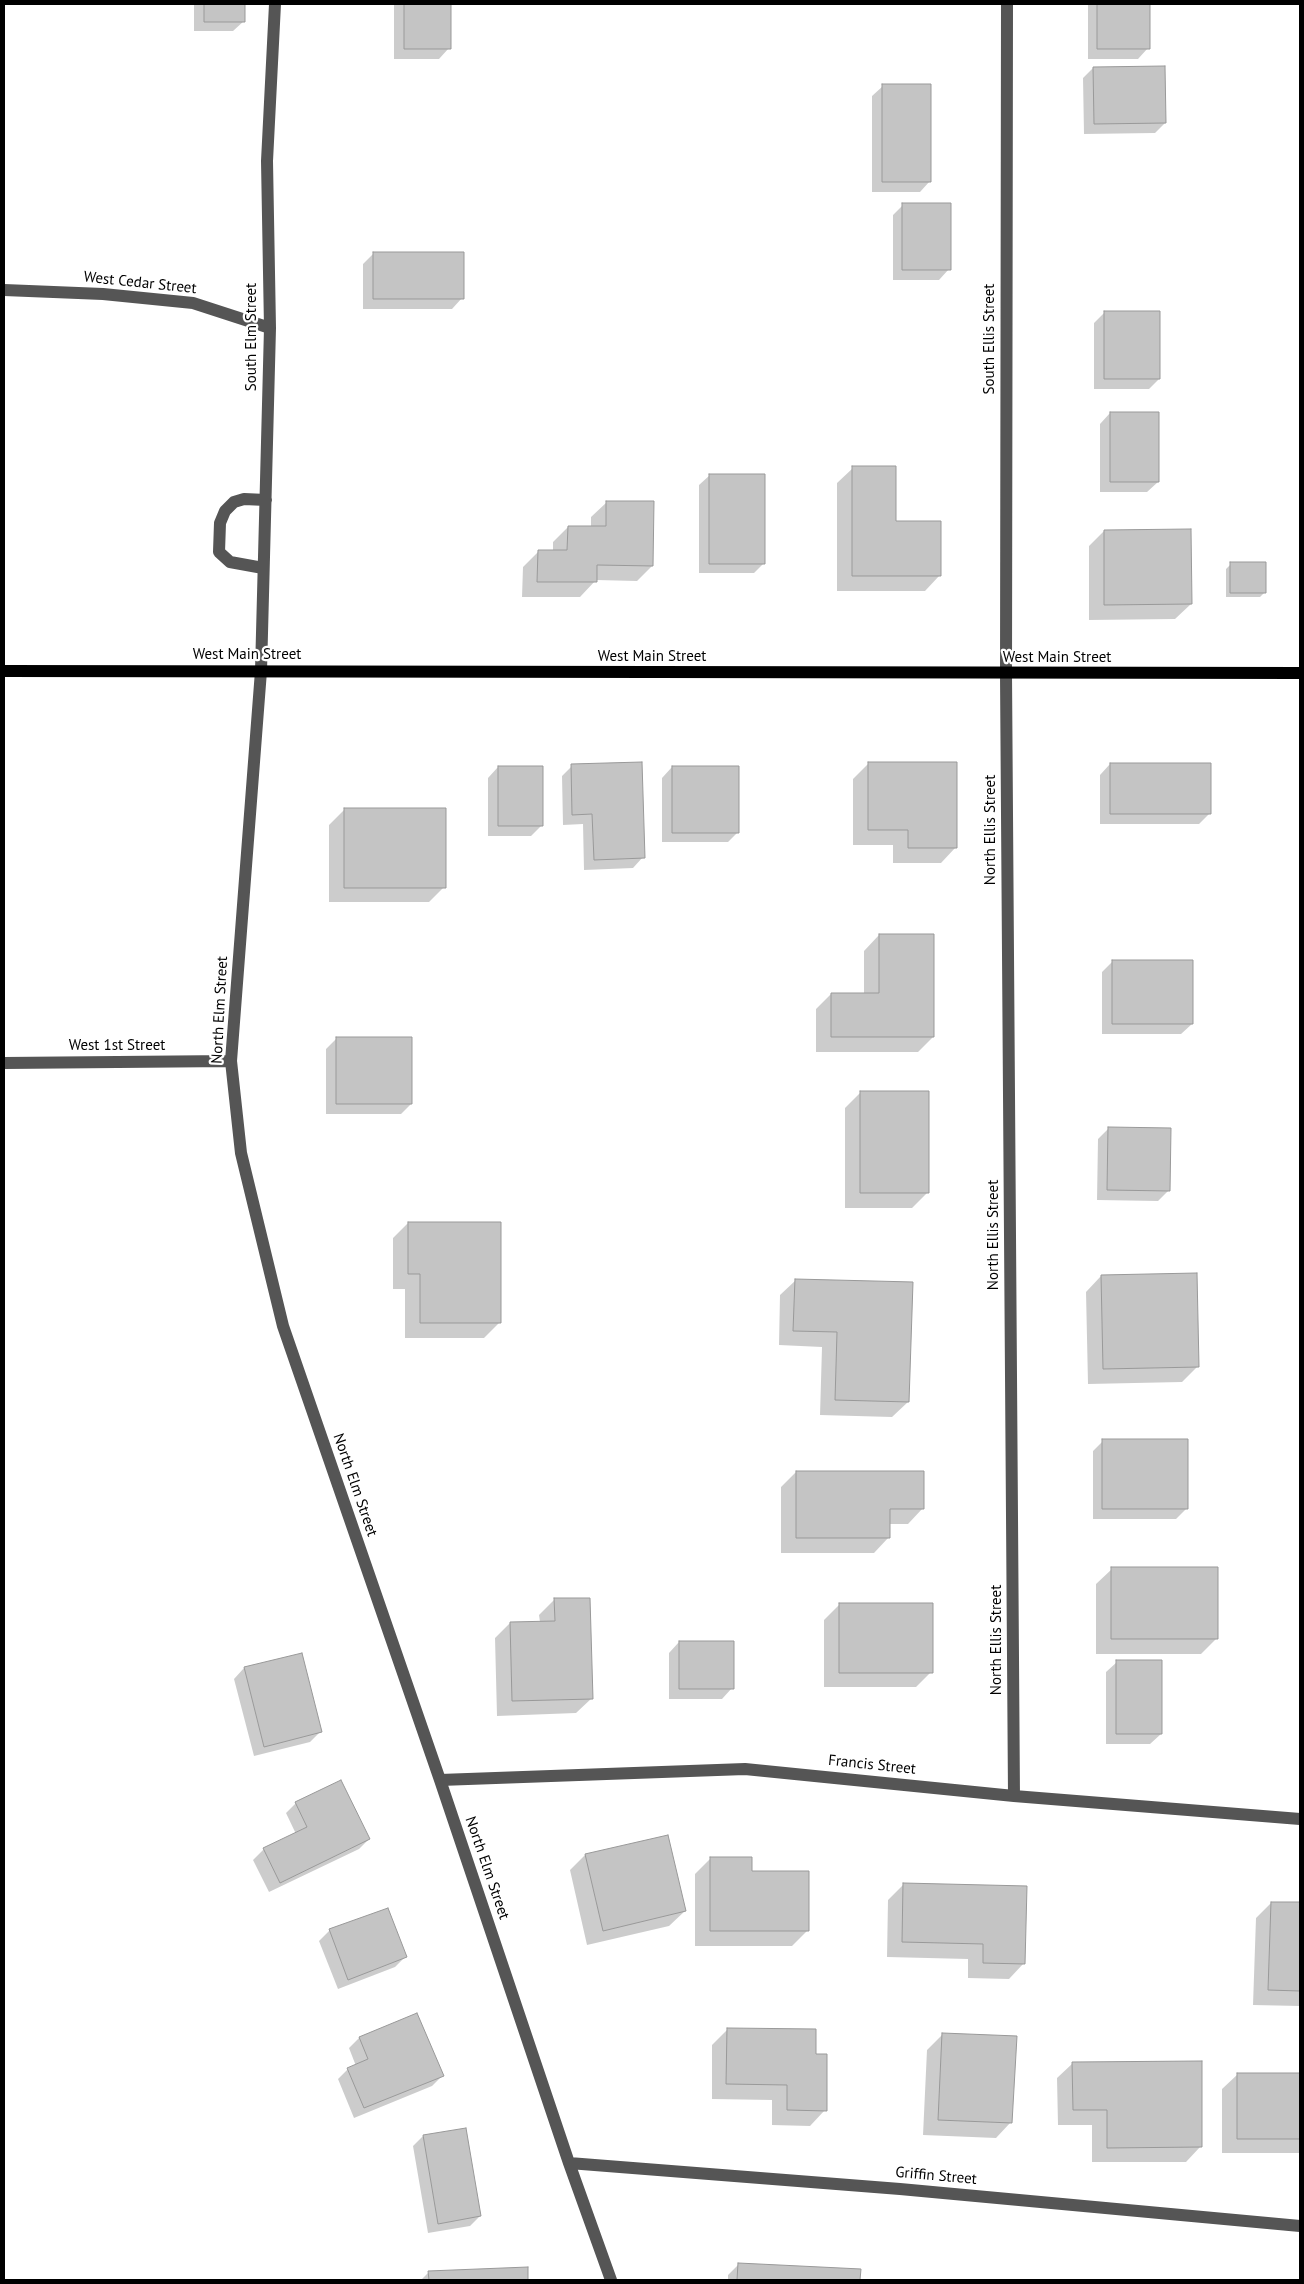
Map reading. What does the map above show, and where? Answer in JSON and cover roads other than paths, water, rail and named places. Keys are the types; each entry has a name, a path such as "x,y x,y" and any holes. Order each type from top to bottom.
{"main road":[{"name":"West Main Street","path":"4,671 1300,673"}],"street":[{"name":"South Elm Street","path":"261,671 270,328 267,161 275,4"},
{"name":"South Ellis Street","path":"1006,674 1007,4"},
{"name":"West Cedar Street","path":"4,290 103,294 193,302 270,328"},
{"path":"264,568 230,562 220,552 220,523 225,511 234,502 244,499 266,500"},
{"name":"North Elm Street","path":"261,671 231,1061 242,1154 283,1326 440,1780 569,2163 611,2280"},
{"name":"North Ellis Street","path":"1006,674 1014,1796"},
{"name":"West 1st Street","path":"4,1063 231,1061"},
{"name":"Francis Street","path":"440,1780 745,1769 1014,1796 1300,1819"},
{"name":"Griffin Street","path":"569,2163 900,2189 1300,2226"}]}
